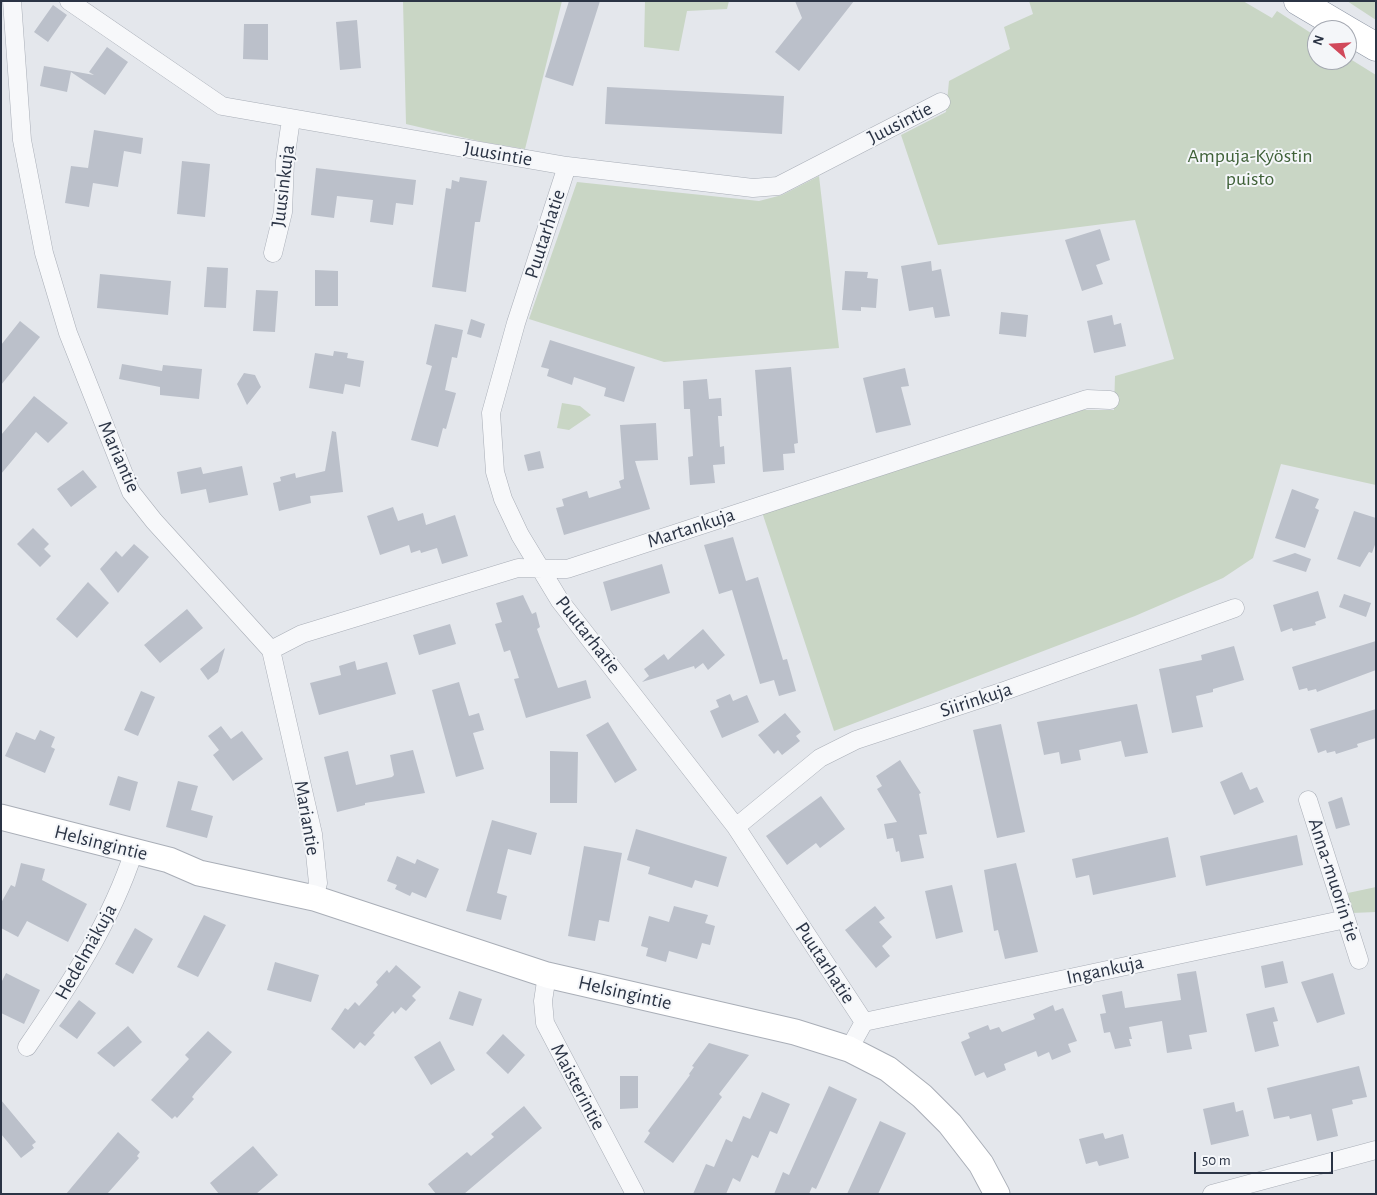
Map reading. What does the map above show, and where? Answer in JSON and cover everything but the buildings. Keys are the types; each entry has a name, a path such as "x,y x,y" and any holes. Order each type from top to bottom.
{"highway":[{"path":"1298,1 1330,20"},
{"path":"1357,36 1376,47"}],"main road":[{"name":"Helsingintie","path":"1,817 132,858 164,875 199,873 314,898 547,974 795,1032 849,1049 888,1069 922,1096 950,1124 981,1164 997,1194"},
{"name":"Helsingintie","path":"1,835 132,858"}],"street":[{"name":"Mariantie","path":"12,1 22,140 44,253 68,333 131,492 154,521 271,650 313,834 318,883 314,898"},
{"name":"Juusintie","path":"69,1 222,106 567,166 753,188 778,186 941,102"},
{"name":"Juusinkuja","path":"272,253 283,212 285,162 291,118"},
{"name":"Puutarhatie","path":"567,166 516,323 491,413 495,472 503,499 560,601 736,827 864,1022 849,1049"},
{"name":"Martankuja","path":"271,650 302,634 518,568 568,569 1087,399 1110,400"},
{"name":"Siirinkuja","path":"736,827 820,758 856,740 1007,690 1235,608"},
{"name":"Anna-muorin tie","path":"1308,800 1359,960"},
{"name":"Hedelmäkuja","path":"27,1047 71,982 121,887 132,858"},
{"name":"Ingankuja","path":"864,1022 1346,919"},
{"name":"Maisterintie","path":"547,974 542,1001 545,1023 635,1194"},
{"path":"1212,1194 1376,1150"}],"green space":[{"path":"403,1 562,1 525,149 483,142 406,124"},
{"path":"645,1 729,1 727,9 687,11 679,51 644,47"},
{"name":"Ampuja-Kyöstin puisto","path":"1029,1 1243,1 1272,18 1277,11 1307,30 1307,70 1357,70 1357,63 1376,75 1376,485 1281,464 1253,558 1223,578 1135,616 834,731 762,512 1081,410 1114,410 1115,376 1174,359 1135,220 938,245 901,135 946,112 949,81 1010,49 1004,27 1033,14"},
{"path":"1347,1 1376,1 1376,20"},
{"path":"819,176 839,348 664,362 529,319 577,182 759,201 782,195"},
{"path":"562,403 580,406 591,415 569,430 557,428"},
{"path":"1376,887 1376,912 1352,913 1348,893"}]}
